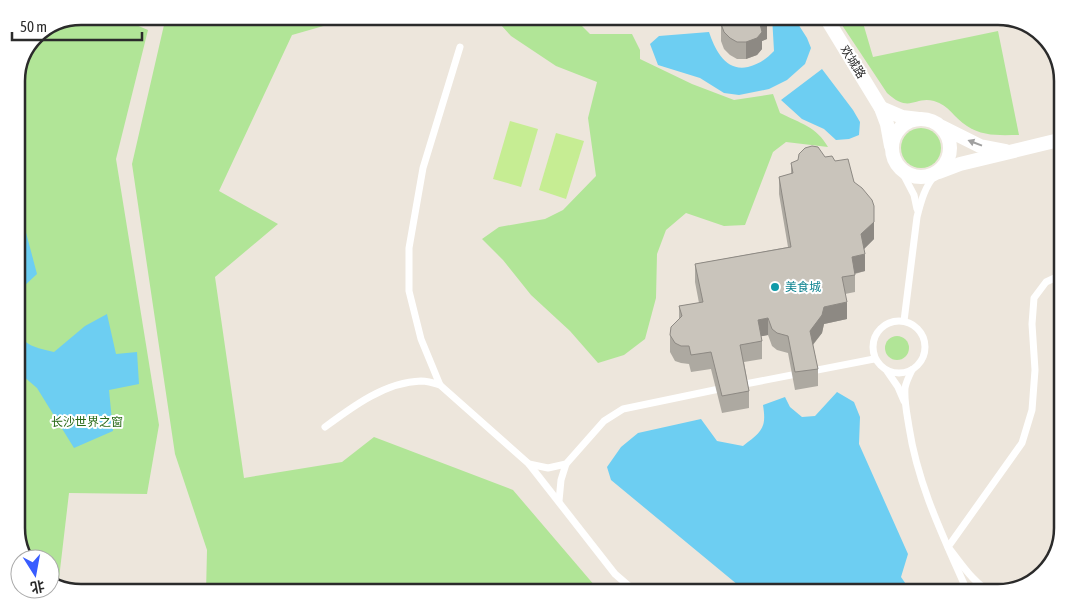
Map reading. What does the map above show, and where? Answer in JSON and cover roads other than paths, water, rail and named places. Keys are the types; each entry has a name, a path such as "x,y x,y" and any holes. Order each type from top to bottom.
{"street":[{"name":"欢城路","path":"830,25 881,108 888,124 892,148"},
{"path":"881,108 902,117 935,123 980,146 1019,151"},
{"path":"919,119 903,125 897,132 892,148 896,164 901,170 908,175 918,178 927,177 960,164 1054,141"},
{"path":"935,123 942,128 950,144 948,161 936,174"}],"lane":[{"path":"460,47 423,168 409,248 409,291 421,339 440,384 529,464 615,574 627,584"},
{"path":"901,170 914,195 918,217"},
{"path":"904,321 921,202 928,182 936,174"},
{"path":"948,547 1022,444 1032,410 1035,370 1032,324 1034,298 1046,282 1054,278"},
{"path":"886,371 903,373 912,370 924,357 926,348 924,339 920,331 913,324 896,320 888,323 875,334 872,342 874,359 898,387 906,406"},
{"path":"559,501 561,480 566,464 604,422 623,409 874,359"},
{"path":"912,370 906,386 906,406 911,441 921,482 935,521 964,584"},
{"path":"325,427 349,408 382,391 422,380 440,384"},
{"path":"529,464 548,468 566,464"},
{"path":"948,547 980,584"}],"water":[{"path":"773,25 799,25 811,48 805,64 787,80 769,89 739,95 724,93 700,78 658,65 650,44 659,36 709,32 722,58 733,66 740,68 762,61 774,51"},
{"path":"822,69 860,122 859,135 849,139 836,140 824,129 802,119 781,100"},
{"path":"25,229 37,274 25,285"},
{"path":"107,314 116,354 137,352 139,384 109,390 113,431 74,448 37,388 25,378 25,341 36,347 54,352 85,326"},
{"path":"837,392 854,402 860,417 859,444 908,554 901,577 906,584 737,584 611,480 607,467 621,447 638,433 701,419 717,441 743,446 758,433 763,425 763,405 785,397 790,407 802,417 815,416"}],"place":[{"name":"美食城","path":"775,287"}],"park label":[{"name":"长沙世界之窗","path":"87,422"}]}
